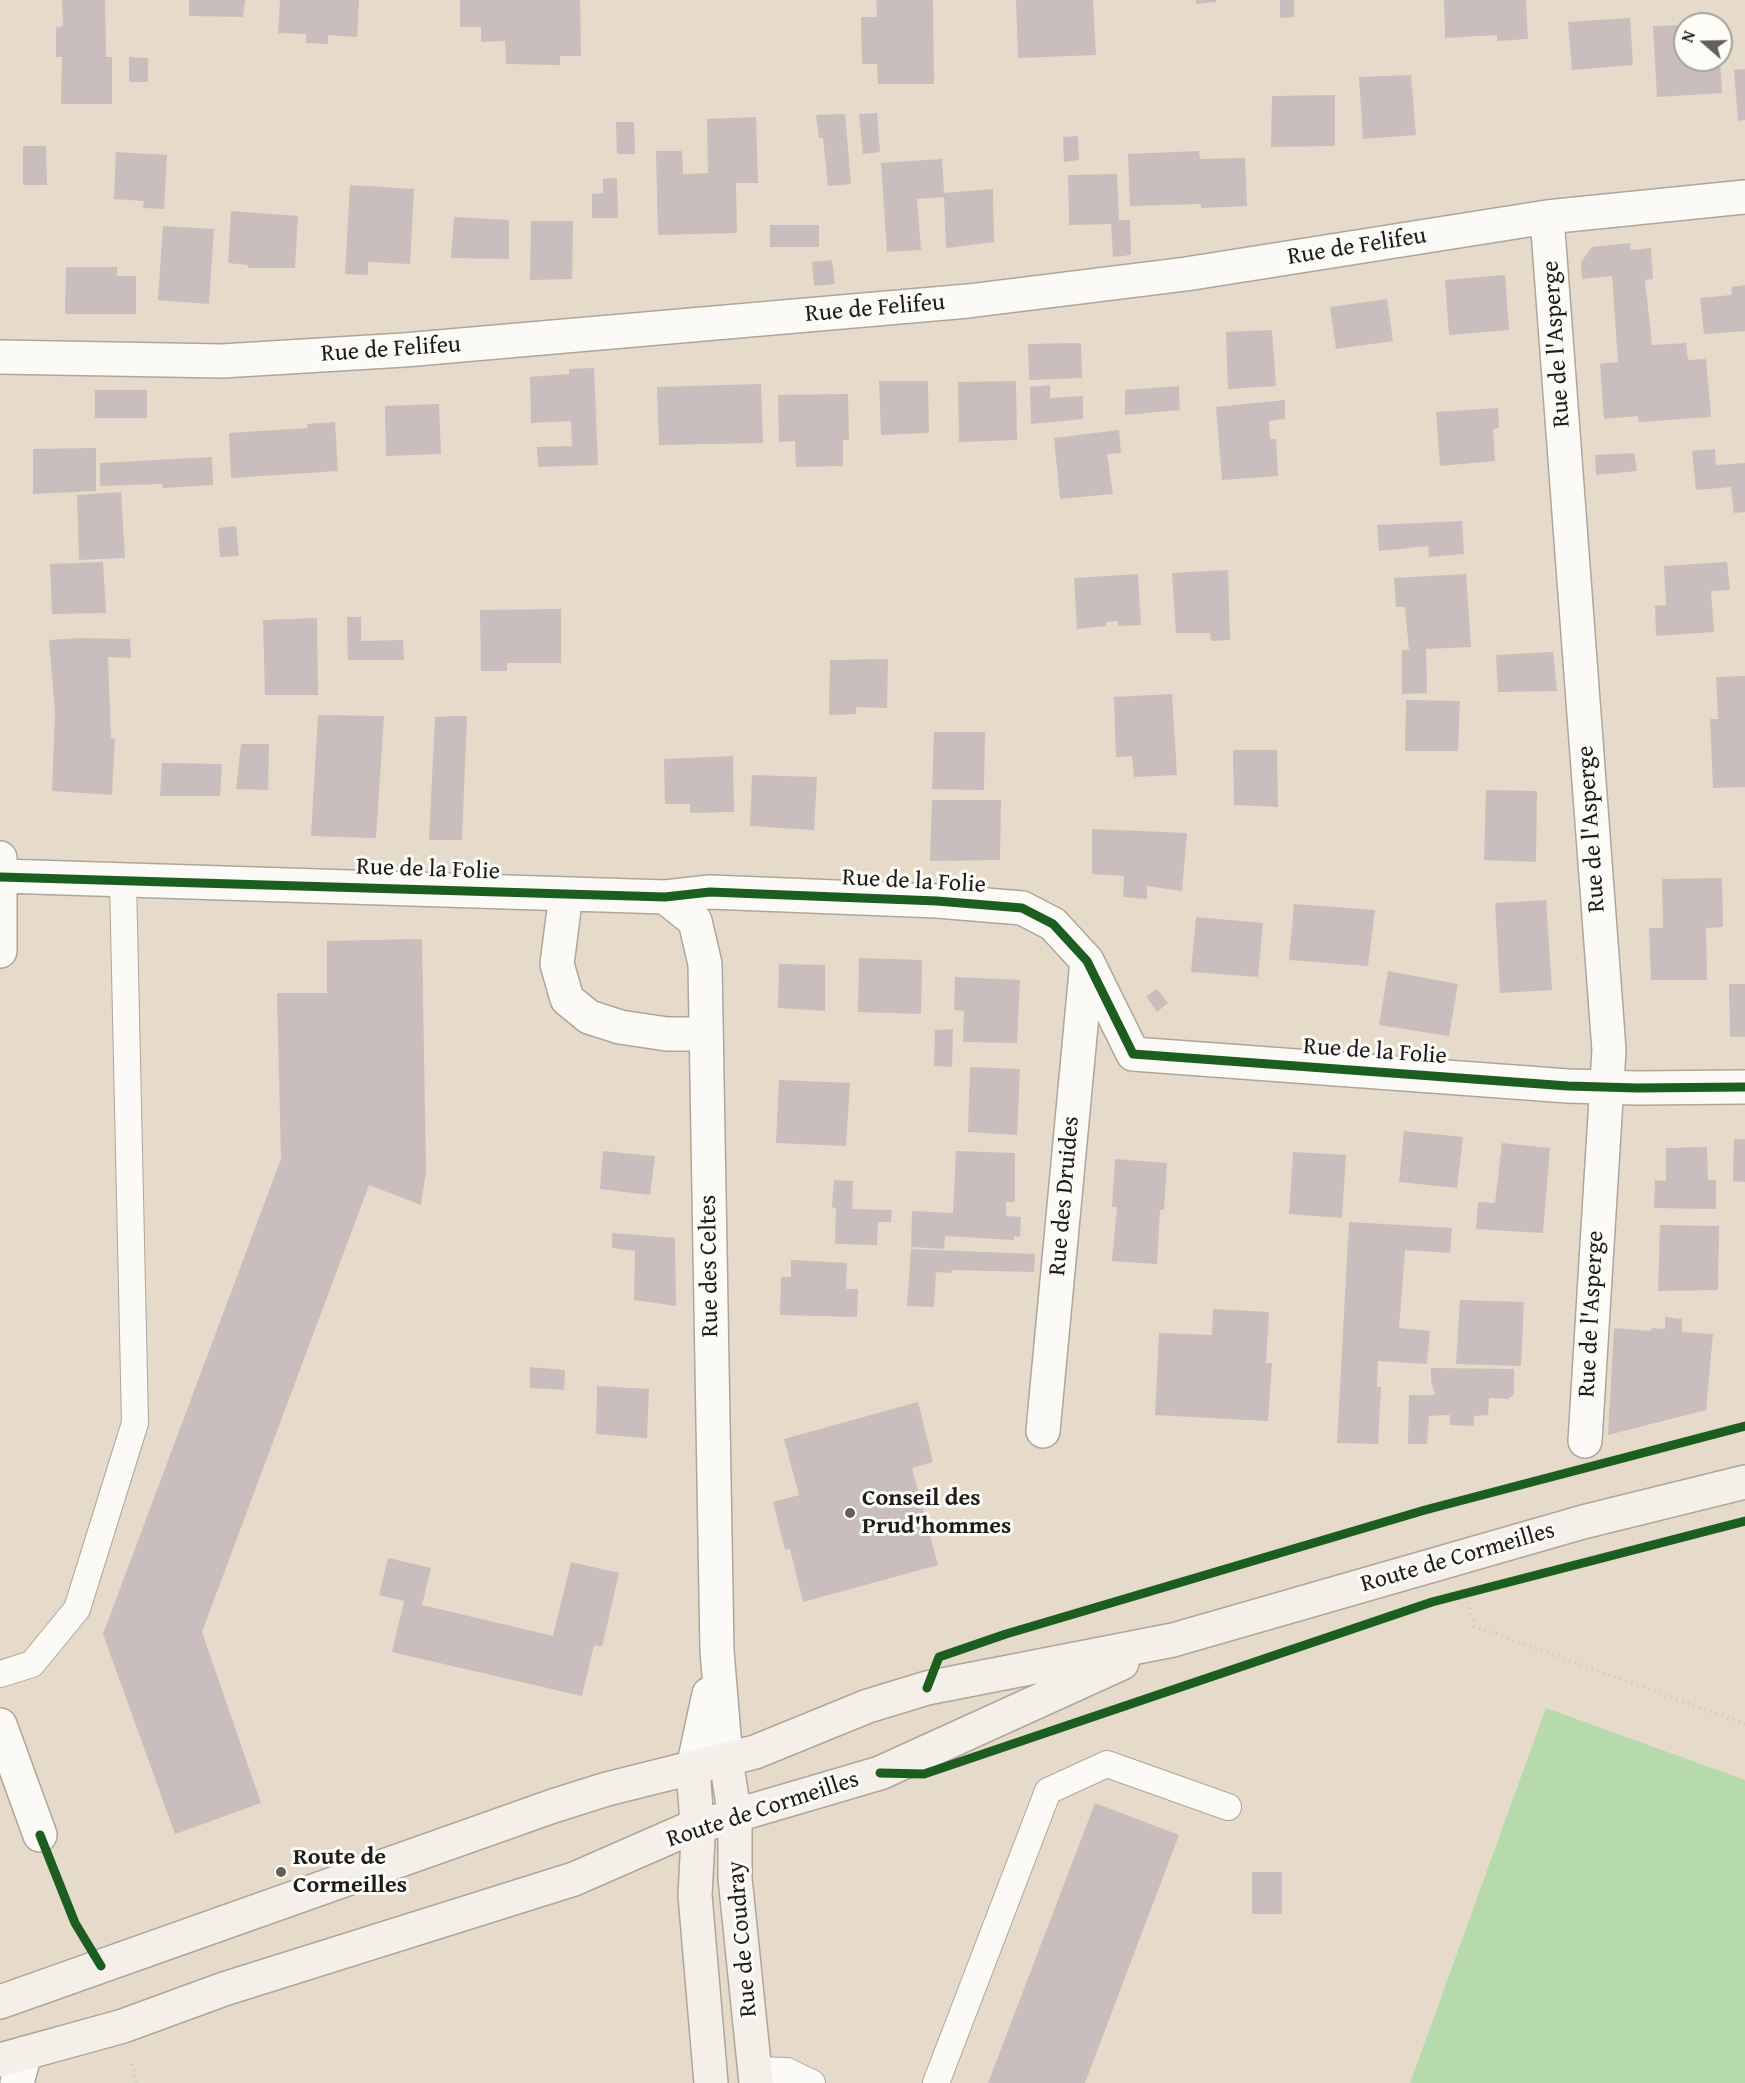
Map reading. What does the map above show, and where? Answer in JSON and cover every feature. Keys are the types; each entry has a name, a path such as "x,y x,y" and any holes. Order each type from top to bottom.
{"main road":[{"name":"Route de Cormeilles","path":"0,2002 553,1806 607,1789 755,1752 868,1706 927,1688 1173,1640 1583,1522 1745,1482"},
{"name":"Route de Cormeilles","path":"14,2065 310,1961 574,1879 698,1826 880,1773 1173,1640"},
{"name":"Rue de Coudray","path":"726,1760 735,1817 735,1878 756,2077"},
{"name":"Rue de Coudray","path":"693,1768 698,1826 695,1894 711,2083"}],"street":[{"name":"Rue de Felifeu","path":"0,357 222,361 404,350 968,302 1186,274 1547,217 1745,197"},
{"name":"Rue de l'Asperge","path":"1547,217 1609,1050 1585,1441"},
{"name":"Rue de la Folie","path":"1,870 123,880 665,897 710,892 937,901 1022,908 1053,924 1087,961 1134,1054 1606,1087 1745,1087"},
{"path":"0,951 1,870"},
{"path":"566,894 558,964 567,999 589,1017 621,1027 667,1034 705,1034"},
{"name":"Rue des Celtes","path":"665,897 695,921 705,964 717,1651 726,1760"},
{"name":"Rue des Druides","path":"1043,1431 1087,961"},
{"name":"Rue des Celtes","path":"693,1768 717,1651"},
{"path":"0,1725 40,1834"}],"lane":[{"path":"0,1674 33,1664 77,1609 135,1423 123,880"},
{"path":"936,2083 1048,1791 1107,1764 1228,1807"},
{"path":"756,2077 788,2071 812,2083"}],"path":[{"path":"1455,1595 1478,1589"},
{"path":"1466,1592 1474,1626 1745,1724"}],"green space":[{"path":"1546,1708 1745,1780 1745,2083 1410,2083"}],"building":[{"path":"62,0 105,0 106,57 112,57 112,104 61,104 62,57 56,57 56,27 63,26"},
{"path":"189,0 245,0 243,17 189,16"},
{"path":"280,0 359,0 357,37 328,35 328,44 306,43 306,34 278,33"},
{"path":"460,0 580,0 581,56 560,56 560,65 506,64 505,41 481,42 481,27 460,27"},
{"path":"876,0 933,0 934,84 878,84 877,64 862,64 861,17 877,17"},
{"path":"1016,0 1093,0 1096,55 1018,58"},
{"path":"1196,0 1216,0 1216,2 1196,4"},
{"path":"1280,0 1294,0 1294,17 1280,18"},
{"path":"1444,0 1526,0 1528,39 1497,41 1497,35 1445,38"},
{"path":"1630,18 1633,65 1572,70 1568,22"},
{"path":"1673,25 1673,72 1721,72 1722,93 1657,97 1653,26"},
{"path":"129,57 148,58 148,82 129,82"},
{"path":"1745,69 1745,120 1738,121 1734,70"},
{"path":"1411,75 1416,135 1363,139 1359,77"},
{"path":"1335,95 1335,146 1271,147 1272,96"},
{"path":"877,113 880,152 863,154 859,114"},
{"path":"845,114 851,184 828,186 823,138 819,138 816,115"},
{"path":"756,117 758,183 736,183 737,233 658,235 656,151 682,151 683,174 708,173 707,119"},
{"path":"616,122 634,122 635,154 617,154"},
{"path":"1078,136 1079,160 1064,162 1063,137"},
{"path":"23,146 46,146 47,185 23,185"},
{"path":"1199,151 1200,159 1245,158 1247,206 1201,208 1201,204 1130,206 1128,154"},
{"path":"116,152 167,155 164,209 143,208 144,201 114,199"},
{"path":"942,159 944,193 993,189 994,242 946,248 944,197 917,199 921,250 887,252 881,163"},
{"path":"1117,174 1119,220 1130,220 1131,255 1113,257 1111,224 1069,225 1068,175"},
{"path":"617,178 618,218 592,218 592,194 603,193 603,179"},
{"path":"350,185 414,189 410,264 368,262 368,275 345,274"},
{"path":"231,211 298,216 295,268 248,268 248,265 228,263"},
{"path":"454,217 509,220 509,259 451,258"},
{"path":"531,221 573,221 572,279 530,280"},
{"path":"770,225 819,225 819,247 770,247"},
{"path":"163,226 214,229 209,304 158,300"},
{"path":"1630,243 1631,250 1651,248 1653,279 1645,280 1652,345 1686,343 1688,360 1706,359 1711,417 1639,422 1638,416 1604,419 1600,364 1618,362 1612,276 1582,279 1581,262 1592,247"},
{"path":"832,260 835,284 814,286 812,262"},
{"path":"66,267 117,267 117,276 136,276 136,314 65,314"},
{"path":"1505,275 1509,330 1449,335 1445,280"},
{"path":"1745,285 1745,331 1704,334 1700,298 1732,295 1731,287"},
{"path":"1387,299 1393,341 1336,349 1330,307"},
{"path":"1272,330 1276,386 1228,389 1226,332"},
{"path":"1081,343 1082,378 1029,380 1028,344"},
{"path":"594,368 598,465 538,467 537,447 572,446 571,421 531,423 530,377 569,374 569,369"},
{"path":"879,381 928,381 929,433 881,435"},
{"path":"1016,381 1017,440 959,442 958,382"},
{"path":"761,384 763,443 659,445 657,387"},
{"path":"1050,385 1050,398 1083,396 1083,419 1031,424 1030,387"},
{"path":"1179,386 1180,410 1125,415 1125,390"},
{"path":"95,390 147,390 147,418 95,418"},
{"path":"848,394 849,440 843,440 843,466 796,467 795,441 779,442 778,395"},
{"path":"1285,400 1285,419 1269,421 1270,439 1276,439 1278,476 1222,480 1216,407"},
{"path":"439,404 441,454 386,456 385,406"},
{"path":"1498,408 1499,428 1493,429 1495,461 1440,466 1436,412"},
{"path":"335,422 338,471 231,478 229,433 308,428 307,424"},
{"path":"1119,430 1121,453 1107,454 1113,494 1060,499 1054,438"},
{"path":"96,448 96,491 33,494 33,449"},
{"path":"1715,449 1716,465 1745,463 1745,512 1734,513 1731,487 1696,490 1692,451"},
{"path":"1634,453 1637,471 1596,475 1595,455"},
{"path":"212,457 213,485 163,488 162,484 100,486 100,463"},
{"path":"121,492 125,558 79,560 77,495"},
{"path":"1462,521 1464,554 1429,557 1428,546 1379,551 1377,525"},
{"path":"236,526 239,556 220,557 218,528"},
{"path":"103,562 106,613 52,614 50,564"},
{"path":"1727,562 1730,590 1711,591 1714,632 1656,636 1655,606 1666,605 1664,566"},
{"path":"1228,570 1230,640 1211,641 1210,633 1176,633 1172,573"},
{"path":"1138,574 1141,625 1118,626 1118,621 1106,622 1106,626 1077,629 1074,578"},
{"path":"1466,574 1471,647 1426,649 1427,693 1402,694 1402,650 1409,650 1405,607 1396,607 1394,578"},
{"path":"561,609 561,663 507,663 507,671 481,671 480,610"},
{"path":"347,617 361,617 361,641 403,640 404,660 348,660"},
{"path":"317,618 318,695 265,695 263,620"},
{"path":"130,639 131,658 108,657 111,738 115,739 112,795 52,791 55,713 49,640"},
{"path":"1553,652 1557,691 1498,692 1496,655"},
{"path":"888,659 887,708 856,707 856,714 829,715 830,660"},
{"path":"1745,676 1745,787 1713,788 1710,719 1718,719 1716,677"},
{"path":"1172,694 1177,775 1134,777 1132,756 1116,757 1114,697"},
{"path":"1406,700 1460,701 1458,751 1405,751"},
{"path":"318,715 384,716 376,838 311,836"},
{"path":"467,716 462,840 429,840 435,717"},
{"path":"934,732 985,732 984,790 932,789"},
{"path":"241,744 269,744 268,790 236,789"},
{"path":"1233,750 1277,750 1278,807 1234,805"},
{"path":"733,756 734,812 690,813 690,804 665,804 664,759"},
{"path":"162,763 222,764 220,796 160,796"},
{"path":"752,775 817,777 814,830 750,826"},
{"path":"1486,790 1537,791 1536,862 1484,860"},
{"path":"932,800 1001,800 1000,860 930,861"},
{"path":"1092,829 1187,833 1182,891 1147,886 1147,899 1123,897 1124,876 1092,874"},
{"path":"1722,878 1723,927 1706,928 1707,980 1651,980 1649,928 1663,928 1662,879"},
{"path":"1546,900 1552,990 1500,993 1495,903"},
{"path":"1294,904 1375,910 1368,966 1289,960"},
{"path":"1196,917 1263,923 1258,977 1191,972"},
{"path":"422,939 426,1171 421,1205 369,1185 202,1632 261,1803 175,1834 103,1634 281,1159 277,993 327,993 327,941"},
{"path":"859,958 922,960 921,1014 858,1012"},
{"path":"779,964 825,965 825,1011 778,1008"},
{"path":"1388,971 1458,984 1449,1036 1379,1025"},
{"path":"955,977 1020,980 1017,1043 963,1042 964,1011 954,1010"},
{"path":"1729,984 1745,984 1745,1037 1730,1037"},
{"path":"1157,989 1168,1003 1157,1012 1146,996"},
{"path":"953,1029 952,1067 934,1066 935,1030"},
{"path":"970,1067 1020,1069 1017,1135 968,1132"},
{"path":"779,1080 850,1083 846,1146 776,1143"},
{"path":"1404,1131 1463,1137 1457,1188 1399,1182"},
{"path":"1734,1139 1745,1139 1745,1182 1733,1181"},
{"path":"1502,1143 1550,1148 1543,1233 1476,1229 1478,1202 1495,1203"},
{"path":"1707,1147 1708,1180 1716,1180 1716,1209 1654,1208 1655,1180 1666,1181 1666,1148"},
{"path":"603,1151 655,1156 650,1195 600,1189"},
{"path":"956,1151 1015,1153 1015,1202 1006,1202 1006,1216 1021,1217 1020,1237 1014,1236 1014,1240 945,1236 944,1249 911,1247 912,1211 953,1213"},
{"path":"1293,1152 1346,1155 1342,1218 1289,1214"},
{"path":"1115,1159 1167,1163 1164,1210 1160,1210 1157,1264 1112,1261 1117,1207 1112,1207"},
{"path":"834,1180 853,1181 852,1209 892,1210 891,1222 878,1222 877,1245 835,1244 836,1208 832,1207"},
{"path":"1349,1222 1452,1228 1450,1253 1405,1250 1399,1328 1430,1331 1427,1364 1378,1361 1377,1387 1381,1387 1378,1444 1337,1443"},
{"path":"1660,1225 1719,1226 1718,1290 1658,1291"},
{"path":"612,1233 675,1238 676,1306 634,1300 635,1251 612,1248"},
{"path":"911,1249 1035,1254 1034,1272 952,1270 951,1273 936,1272 934,1307 907,1306"},
{"path":"791,1260 847,1263 846,1289 858,1289 857,1317 780,1315 781,1277 791,1277"},
{"path":"1460,1300 1524,1302 1521,1366 1456,1364"},
{"path":"1213,1309 1269,1312 1266,1363 1272,1363 1268,1421 1155,1415 1159,1333 1212,1335"},
{"path":"1665,1317 1682,1319 1682,1332 1713,1334 1706,1410 1608,1435 1614,1328 1651,1331 1652,1328 1665,1329"},
{"path":"530,1367 565,1370 564,1390 530,1388"},
{"path":"1431,1368 1514,1369 1514,1394 1508,1399 1489,1398 1488,1415 1474,1416 1474,1426 1450,1425 1450,1415 1429,1416 1427,1444 1408,1444 1409,1395 1435,1395 1431,1381"},
{"path":"597,1386 649,1389 647,1438 596,1434"},
{"name":"Conseil des Prud'hommes","path":"918,1402 933,1462 912,1468 938,1565 803,1602 790,1549 785,1550 773,1502 799,1495 784,1439"},
{"path":"388,1558 431,1568 422,1605 553,1636 571,1562 619,1573 602,1647 594,1645 582,1696 392,1652 404,1601 379,1595"},
{"path":"1095,1803 1179,1835 1085,2083 988,2083"},
{"path":"1252,1872 1282,1872 1282,1914 1252,1914"}],"cycle path":[{"path":"0,877 665,897 710,892 937,901 1022,908 1053,924 1087,961 1133,1054 1568,1086 1745,1087"},
{"path":"927,1688 939,1657 1006,1634 1425,1510 1745,1426"},
{"path":"880,1773 924,1774 1432,1602 1745,1521"},
{"path":"40,1835 75,1923 101,1966"}],"place":[{"name":"Conseil des Prud'hommes","path":"850,1513"},
{"name":"Route de Cormeilles","path":"281,1872"}]}
